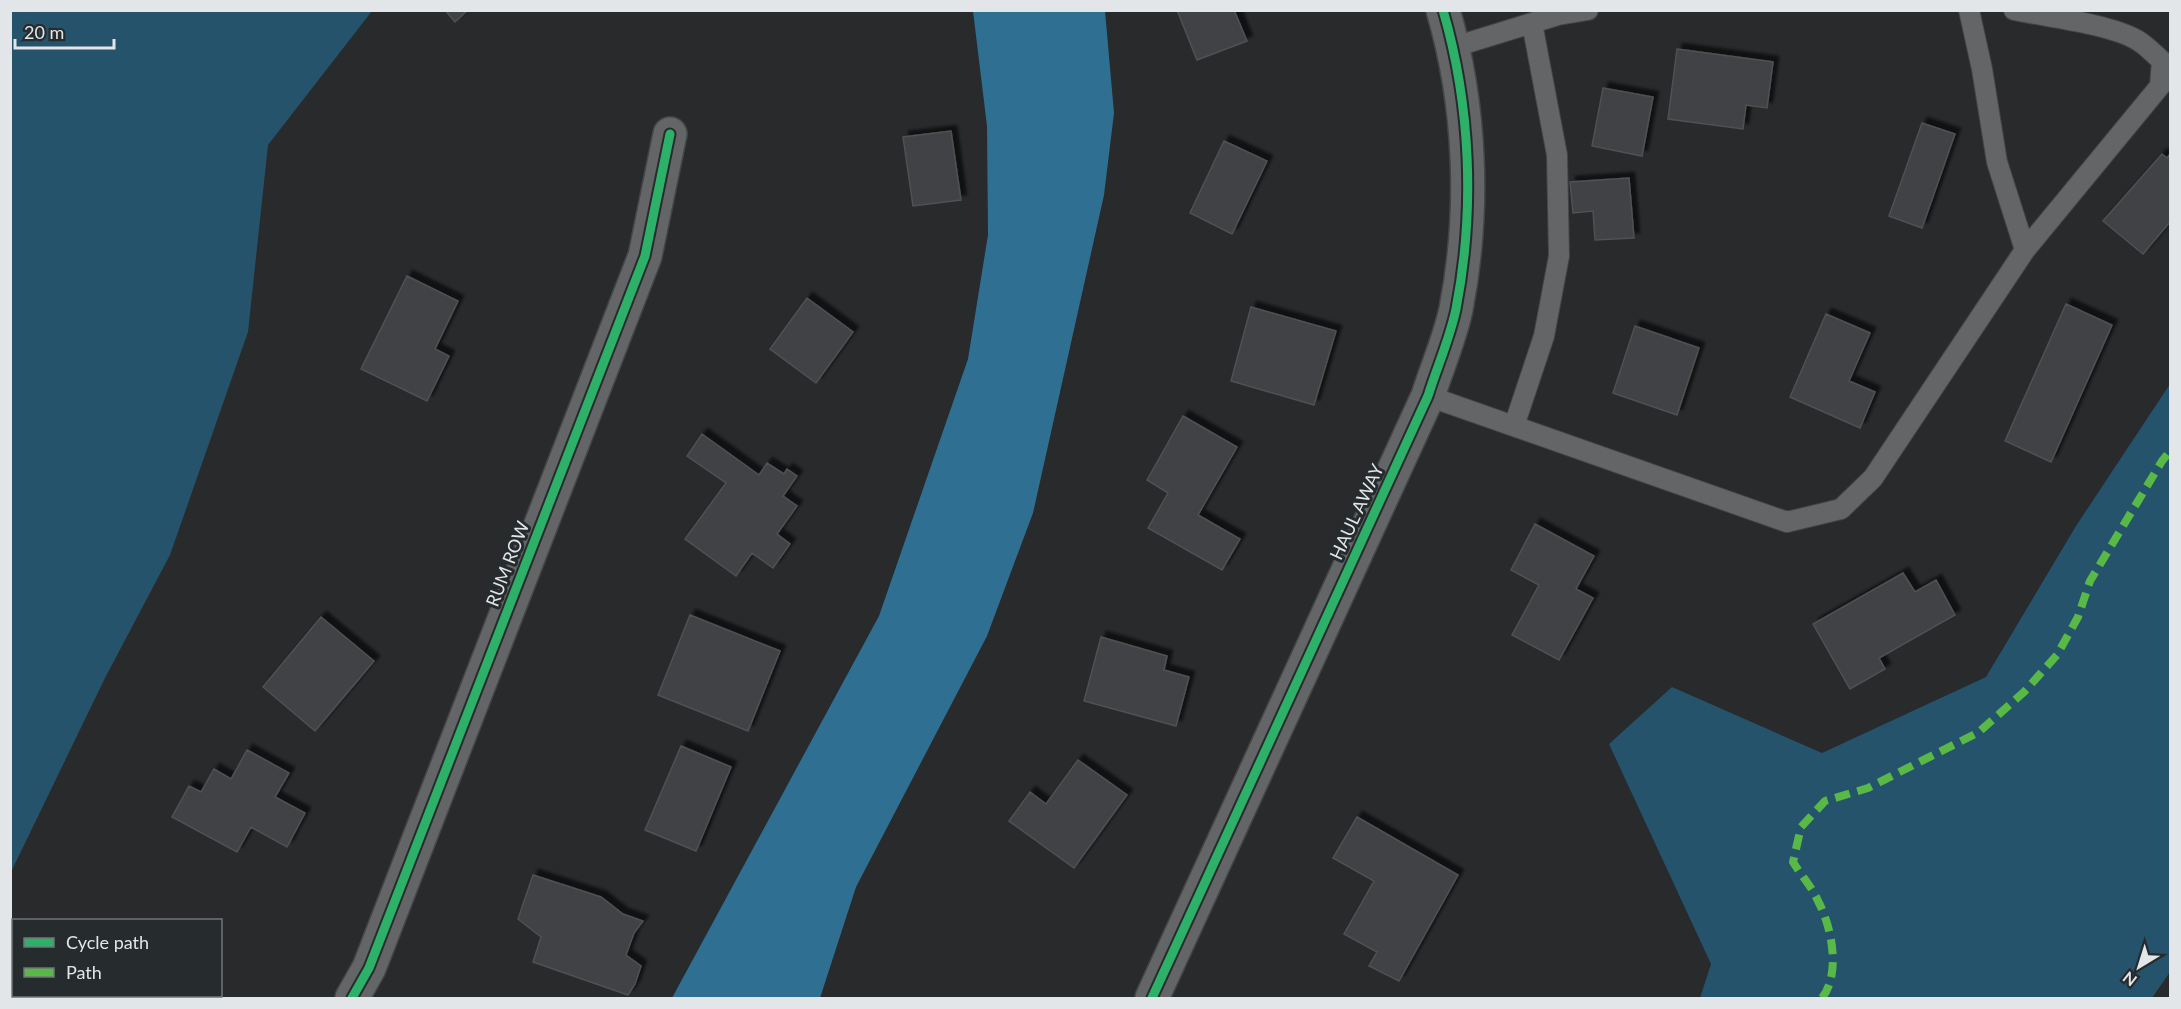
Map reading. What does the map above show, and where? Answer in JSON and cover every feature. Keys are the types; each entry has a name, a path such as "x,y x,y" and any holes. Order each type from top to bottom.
{"street":[{"name":"HAUL AWAY","path":"1152,999 1428,396 1456,311 1468,221 1465,130 1454,47 1443,10"},
{"name":"RUM ROW","path":"352,999 369,968 645,256 670,134"}],"lane":[{"path":"1454,47 1532,22 1588,10"},
{"path":"1969,10 1982,69 1997,162 2025,250"},
{"path":"1428,396 1786,522 1841,509 1873,478 2025,250 2160,86 2162,61 2139,41 2124,33 2014,10"},
{"path":"1515,426 1544,336 1559,256 1557,155 1532,22"}],"shaded area":[{"path":"11,10 372,11 268,145 248,332 170,555 105,678 11,872"},
{"path":"973,11 1105,11 1114,113 1104,195 1033,513 987,636 856,887 820,998 672,998 879,616 968,359 988,235 987,126"},
{"path":"2170,384 2170,972 2152,998 1700,998 1711,964 1609,744 1672,687 1822,753 1986,677 2076,526"}],"building":[{"path":"445,10 468,10 455,22"},
{"path":"1177,10 1234,10 1247,41 1197,60"},
{"path":"1677,49 1773,62 1767,108 1746,105 1743,129 1668,119"},
{"path":"1603,88 1653,97 1642,156 1592,146"},
{"path":"1922,123 1955,134 1922,228 1889,216"},
{"path":"951,131 961,200 913,206 903,137"},
{"path":"1224,141 1267,161 1232,234 1190,213"},
{"path":"2162,154 2167,158 2170,154 2170,222 2143,254 2103,221"},
{"path":"1629,178 1634,238 1595,240 1593,211 1573,213 1570,182"},
{"path":"407,276 458,301 435,349 449,356 427,401 361,369"},
{"path":"807,298 853,332 816,383 770,349"},
{"path":"2066,304 2112,325 2051,462 2005,441"},
{"path":"1251,307 1336,331 1314,405 1231,381"},
{"path":"1826,314 1870,333 1849,381 1875,392 1860,428 1790,397"},
{"path":"1635,326 1699,348 1677,415 1613,393"},
{"path":"1183,416 1237,447 1198,515 1240,539 1222,570 1148,528 1168,493 1147,480"},
{"path":"702,434 759,475 767,463 784,474 787,469 797,476 783,496 797,506 777,534 790,544 773,568 752,553 736,576 685,539 726,483 687,456"},
{"path":"1535,524 1594,556 1576,589 1593,598 1559,660 1512,635 1539,585 1511,570"},
{"path":"1903,573 1915,592 1936,580 1955,615 1879,658 1885,669 1850,689 1813,624"},
{"path":"690,615 780,651 748,731 658,695"},
{"path":"321,617 374,661 315,731 263,687"},
{"path":"1101,637 1167,656 1164,670 1189,677 1176,726 1084,701"},
{"path":"681,746 731,767 696,851 645,830"},
{"path":"247,750 289,773 275,797 305,813 287,847 251,827 237,852 172,817 189,786 201,792 214,769 231,779"},
{"path":"1078,760 1127,795 1074,868 1009,821 1030,792 1046,804"},
{"path":"1357,817 1458,875 1399,981 1369,966 1377,952 1344,934 1374,881 1333,858"},
{"path":"533,875 601,897 623,914 643,921 634,933 626,955 641,966 635,984 628,995 533,962 541,937 518,919"}],"marked path":[{"path":"1822,998 1831,976 1832,950 1823,912 1813,891 1793,862 1801,827 1825,801 1868,788 1979,732 2024,692 2057,655 2078,617 2090,581 2170,451"}],"cycle path":[{"path":"1152,998 1428,396 1450,331 1462,272 1468,197 1460,83 1443,10"},
{"path":"352,998 369,968 645,256 670,134"}]}
